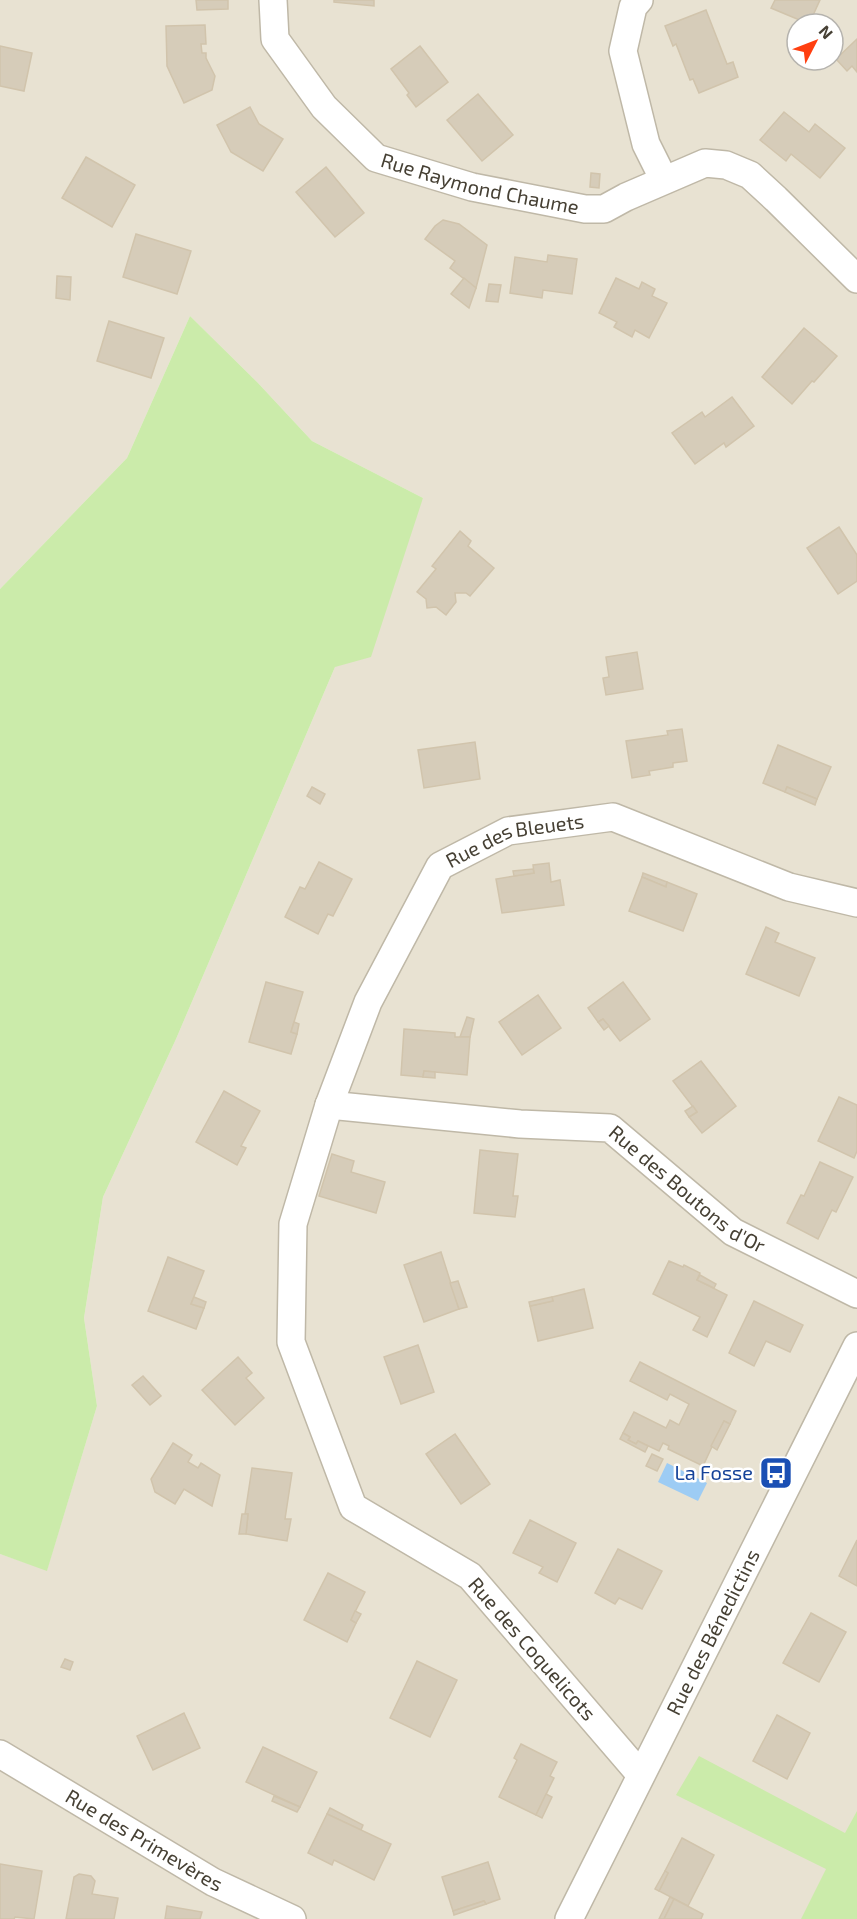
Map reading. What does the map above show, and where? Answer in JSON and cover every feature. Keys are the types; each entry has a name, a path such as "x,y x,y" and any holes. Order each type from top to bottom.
{"street":[{"name":"Rue Raymond Chaume","path":"273,0 275,39 324,107 376,158 472,187 585,209 604,209 705,163 726,165 750,175 857,279"},
{"path":"639,0 633,7 623,51 646,144 664,180"},
{"name":"Rue des Bleuets","path":"293,1224 329,1105 368,1002 440,866 508,831 613,817 789,888 857,903"},
{"name":"Rue des Boutons d'Or","path":"329,1105 520,1124 610,1128 733,1232 857,1294"},
{"name":"Rue des Coquelicots","path":"293,1224 291,1342 353,1507 470,1576 640,1774"},
{"name":"Rue des Bénedictins","path":"569,1919 857,1346"},
{"name":"Rue des Primevères","path":"0,1754 213,1882 292,1919"}],"shaded area":[{"path":"0,0 857,0 857,1919 0,1919 0,1554 47,1570 97,1406 84,1318 103,1197 176,1039 335,667 423,498 312,441 258,383 190,316 127,458 0,589"}],"green space":[{"path":"190,316 258,383 312,441 423,498 371,657 335,667 176,1039 103,1197 84,1318 97,1406 47,1571 0,1554 0,589 127,458"},
{"path":"699,1756 845,1833 857,1811 857,1919 801,1919 826,1869 676,1795"}],"water":[{"path":"667,1463 707,1483 698,1501 658,1482"}],"building":[{"path":"196,0 228,0 228,9 197,10"},
{"path":"334,0 374,0 374,6 334,2"},
{"path":"775,0 820,0 814,12 785,12 785,14 771,8"},
{"path":"706,10 727,64 733,62 738,77 699,93 693,79 690,80 676,44 673,46 665,26"},
{"path":"205,25 206,44 201,44 202,53 206,53 206,58 215,76 212,90 184,103 167,66 166,26"},
{"path":"857,39 857,72 852,66 847,71 845,69 845,50"},
{"path":"0,46 32,53 24,91 0,86"},
{"path":"420,46 448,82 416,107 407,95 409,93 391,69"},
{"path":"478,94 513,135 482,161 447,120"},
{"path":"250,107 259,124 283,139 263,171 231,152 217,125"},
{"path":"784,112 809,132 815,124 845,148 820,178 791,154 786,161 760,140"},
{"path":"86,157 135,185 112,227 62,198"},
{"path":"326,167 364,213 335,237 296,192"},
{"path":"591,173 600,174 599,188 590,187"},
{"path":"443,220 459,224 487,245 476,288 450,268 455,261 425,239"},
{"path":"136,234 191,251 177,294 123,277"},
{"path":"548,255 577,259 572,294 543,290 542,298 510,293 515,257 547,262"},
{"path":"57,276 71,277 70,300 56,298"},
{"path":"464,278 476,288 469,308 451,294"},
{"path":"616,278 639,289 642,282 655,289 652,296 667,303 649,338 635,330 632,337 614,327 617,322 599,313"},
{"path":"489,284 501,285 498,302 486,301"},
{"path":"109,321 164,338 151,378 97,361"},
{"path":"804,328 837,356 792,404 762,377"},
{"path":"732,397 754,426 726,447 724,443 695,464 672,433 702,412 705,417"},
{"path":"839,527 857,555 857,581 838,594 807,548"},
{"path":"460,531 471,541 468,546 494,568 470,596 466,593 455,593 456,602 446,615 436,607 427,608 426,599 417,592 436,569 432,566"},
{"path":"637,652 643,689 606,695 603,678 609,677 606,657"},
{"path":"682,729 687,761 673,763 673,767 649,771 650,775 632,778 626,741 668,735 667,731"},
{"path":"475,742 480,779 424,788 418,750"},
{"path":"778,745 831,767 817,799 787,787 785,792 763,783"},
{"path":"312,787 325,794 320,804 307,796"},
{"path":"787,787 817,799 815,805 785,792"},
{"path":"319,862 352,879 333,916 328,914 318,934 285,917 300,887 305,889"},
{"path":"549,863 551,882 560,880 564,905 502,913 496,879 534,873 533,865"},
{"path":"533,869 534,873 514,876 513,871"},
{"path":"643,873 667,882 666,887 642,877"},
{"path":"642,877 666,887 667,882 697,894 683,931 629,911"},
{"path":"766,927 779,933 775,942 815,958 799,996 746,974"},
{"path":"266,982 303,992 291,1032 297,1034 291,1054 249,1042"},
{"path":"623,982 650,1019 620,1041 603,1019 598,1022 588,1008"},
{"path":"538,995 561,1028 522,1055 499,1022"},
{"path":"467,1017 474,1019 470,1037 460,1037"},
{"path":"603,1019 609,1026 604,1030 598,1022"},
{"path":"294,1022 299,1024 297,1034 291,1032"},
{"path":"404,1029 455,1033 455,1037 470,1037 467,1075 424,1071 423,1077 401,1075"},
{"path":"701,1061 736,1106 702,1133 689,1117 697,1112 673,1081"},
{"path":"424,1071 435,1072 435,1078 423,1077"},
{"path":"224,1091 260,1111 241,1146 246,1148 237,1165 196,1142"},
{"path":"839,1097 857,1105 857,1151 854,1158 818,1141"},
{"path":"693,1106 697,1112 689,1117 685,1111"},
{"path":"480,1150 518,1154 513,1196 518,1196 515,1217 474,1213"},
{"path":"332,1154 354,1161 351,1172 385,1182 376,1213 319,1196"},
{"path":"820,1162 853,1177 836,1212 832,1210 818,1239 787,1223 801,1195 804,1196"},
{"path":"441,1252 459,1309 424,1322 404,1265"},
{"path":"168,1257 204,1271 191,1304 204,1308 196,1329 148,1311"},
{"path":"669,1261 700,1273 697,1280 727,1295 707,1337 693,1330 700,1317 653,1294"},
{"path":"700,1275 716,1284 714,1288 697,1280"},
{"path":"458,1281 467,1307 459,1309 450,1283"},
{"path":"584,1289 593,1328 538,1341 530,1306 553,1301 552,1297"},
{"path":"194,1297 206,1302 204,1308 191,1304"},
{"path":"552,1297 553,1301 530,1306 529,1302"},
{"path":"754,1301 803,1325 790,1352 766,1341 754,1366 729,1353"},
{"path":"418,1345 434,1392 401,1404 384,1357"},
{"path":"238,1357 252,1373 246,1378 264,1398 235,1425 202,1390"},
{"path":"640,1362 736,1411 730,1424 724,1421 703,1466 668,1449 669,1446 663,1443 659,1451 638,1441 636,1444 628,1440 630,1437 623,1433 634,1412 666,1428 670,1420 679,1425 689,1404 670,1394 667,1400 630,1381"},
{"path":"143,1376 161,1396 150,1405 132,1385"},
{"path":"724,1421 730,1424 717,1450 711,1446"},
{"path":"623,1433 630,1437 628,1440 636,1444 638,1441 648,1446 645,1452 620,1439"},
{"path":"455,1434 490,1484 461,1504 426,1454"},
{"path":"173,1443 192,1455 188,1462 198,1468 201,1463 220,1475 212,1506 184,1489 175,1504 155,1492 151,1479"},
{"path":"652,1454 663,1459 657,1471 646,1466"},
{"path":"252,1468 292,1473 285,1519 291,1519 287,1541 246,1534 248,1514 245,1514"},
{"path":"242,1514 248,1514 246,1534 239,1534"},
{"path":"530,1520 576,1543 557,1582 539,1573 543,1567 513,1553"},
{"path":"857,1540 857,1586 839,1576"},
{"path":"618,1549 662,1571 642,1609 619,1598 615,1604 595,1593"},
{"path":"328,1573 365,1592 351,1620 356,1623 347,1642 304,1620"},
{"path":"355,1611 361,1614 356,1623 351,1620"},
{"path":"811,1613 846,1632 819,1682 783,1663"},
{"path":"65,1659 73,1662 70,1670 61,1667"},
{"path":"417,1661 457,1680 430,1737 390,1718"},
{"path":"184,1713 200,1748 153,1770 137,1736"},
{"path":"777,1715 810,1733 787,1779 753,1761"},
{"path":"521,1744 557,1762 550,1776 554,1778 536,1815 499,1797 517,1760 514,1758"},
{"path":"263,1747 317,1772 300,1807 246,1782"},
{"path":"546,1794 552,1797 542,1818 536,1815"},
{"path":"274,1796 300,1807 297,1812 272,1801"},
{"path":"330,1808 363,1825 361,1830 327,1814"},
{"path":"327,1814 391,1844 374,1880 334,1860 332,1865 308,1853"},
{"path":"682,1838 714,1855 688,1906 659,1891 668,1873 665,1871"},
{"path":"488,1862 500,1899 486,1904 484,1901 453,1911 442,1877"},
{"path":"0,1864 42,1871 34,1919 15,1917 14,1919 0,1919"},
{"path":"665,1871 668,1873 659,1891 655,1889"},
{"path":"79,1874 91,1876 95,1881 92,1894 118,1898 114,1919 66,1919 74,1877"},
{"path":"670,1897 674,1899 664,1919 659,1919"},
{"path":"674,1899 703,1914 701,1919 664,1919"},
{"path":"484,1901 486,1904 454,1915 453,1911"},
{"path":"167,1906 202,1912 200,1919 165,1919"}],"place":[{"name":"La Fosse","path":"776,1473"}]}
